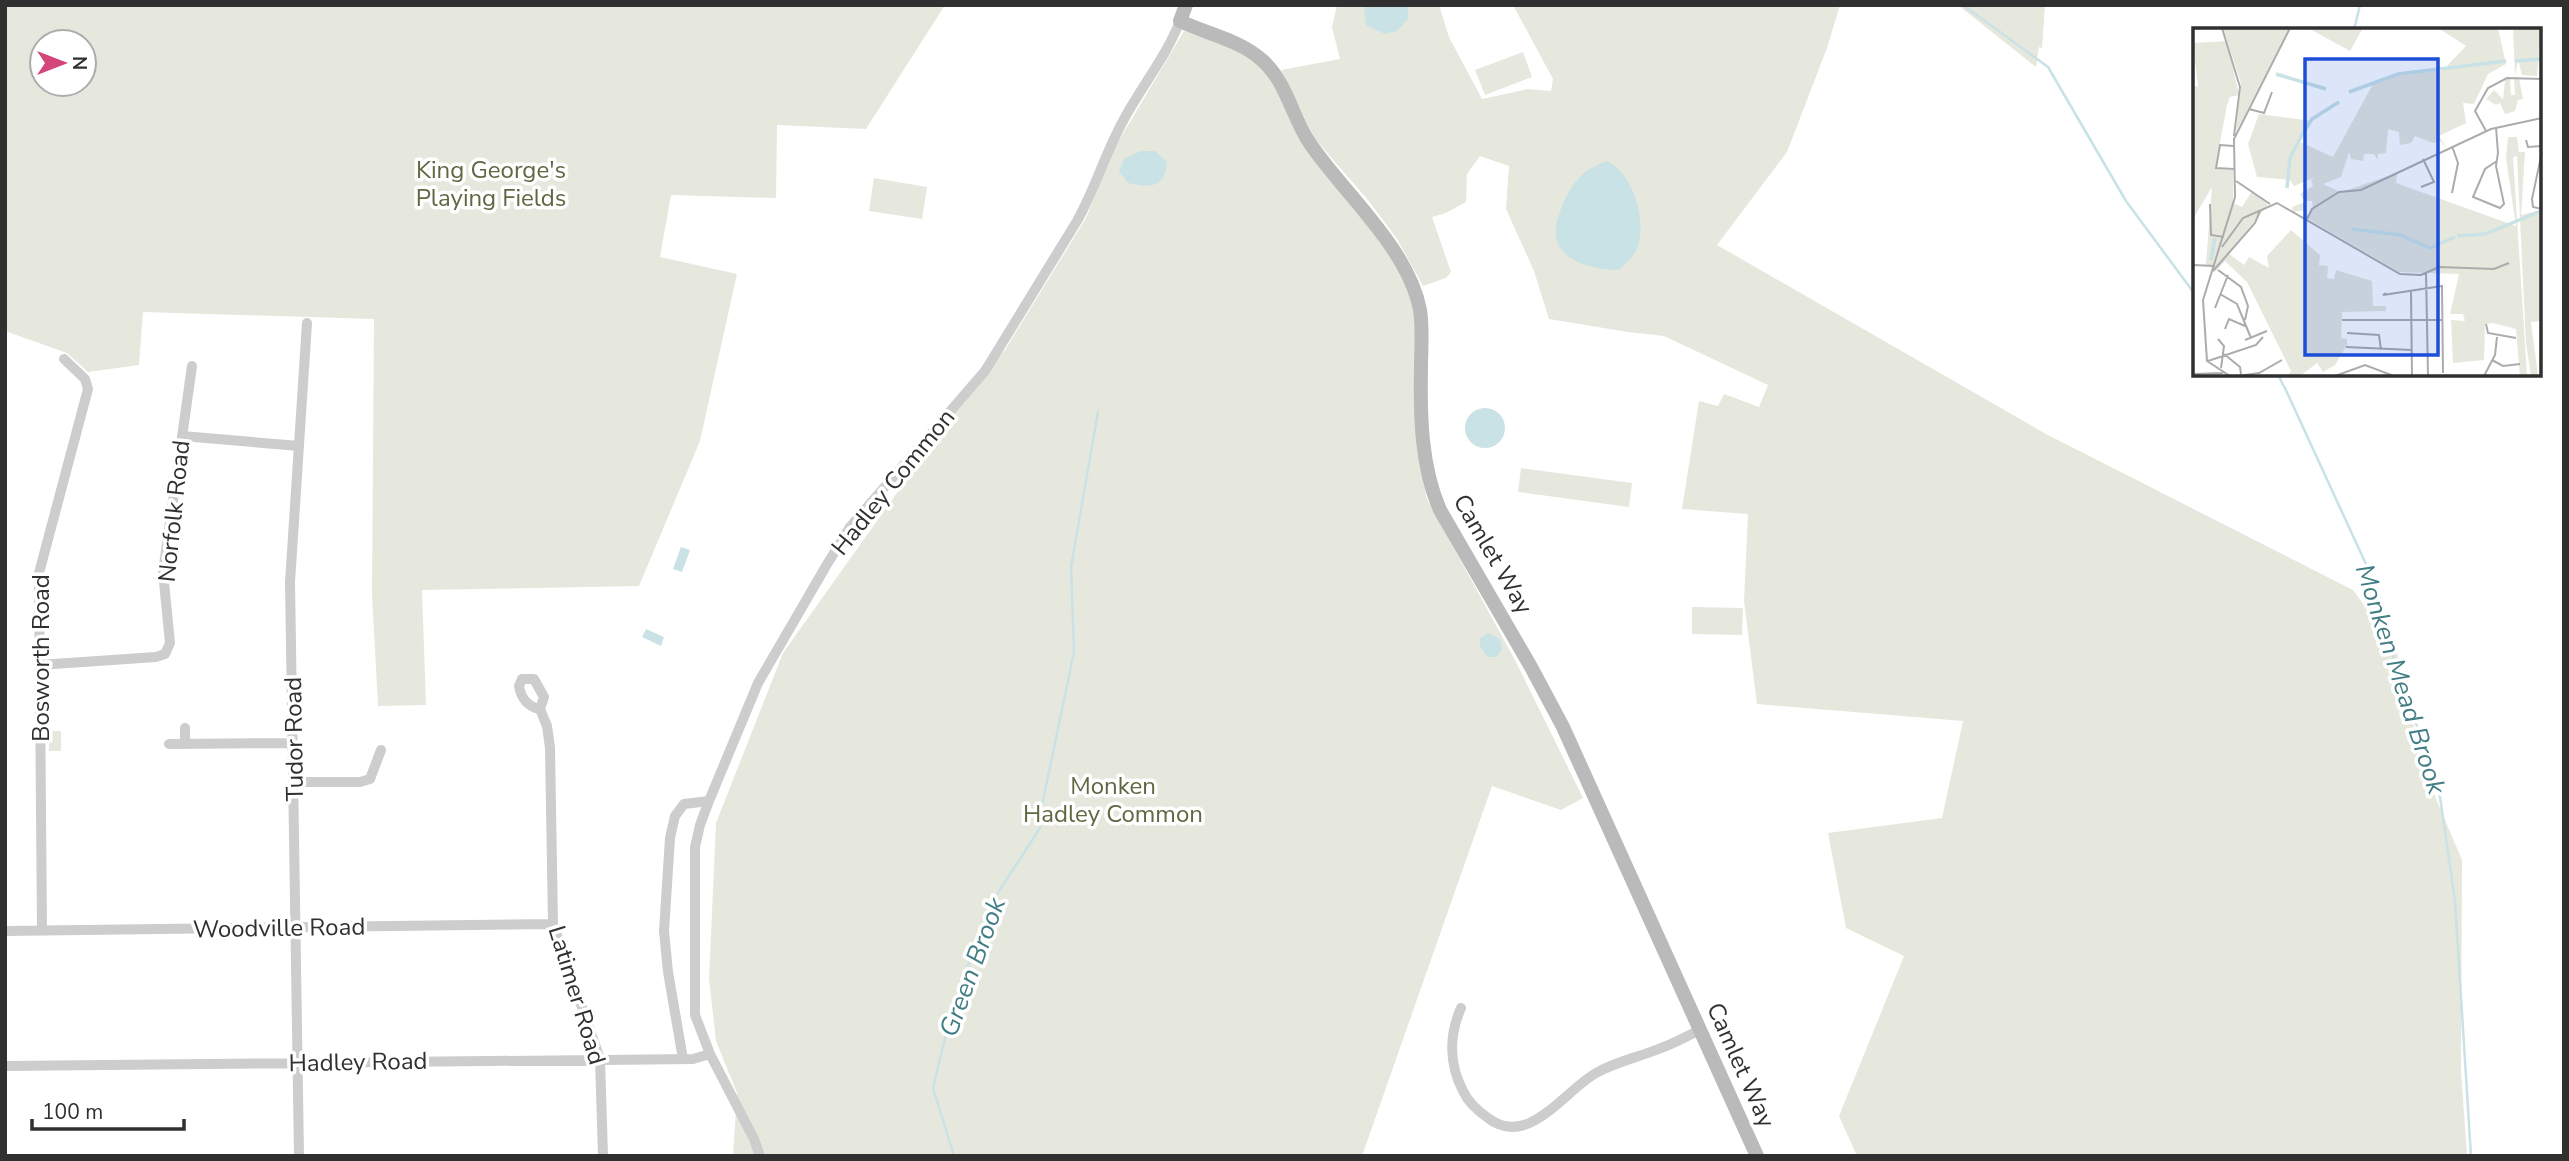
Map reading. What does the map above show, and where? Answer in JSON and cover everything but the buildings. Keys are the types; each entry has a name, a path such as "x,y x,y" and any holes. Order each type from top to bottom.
{"street":[{"path":"1180,21 1186,5"},
{"name":"Hadley Common","path":"760,1156 710,1054 695,1015 695,847 700,825 758,683 826,566 850,527 997,355 1083,211 1110,145 1171,43 1180,21"},
{"name":"Camlet Way","path":"1180,21 1238,44 1269,67 1281,85 1308,141 1355,197 1405,272 1420,312 1421,400 1432,492 1563,727 1757,1156"},
{"name":"Tudor Road","path":"299,1156 295,743 290,582 307,323"},
{"name":"Bosworth Road","path":"42,930 39,573 88,389 85,379 64,359"},
{"name":"Norfolk Road","path":"39,665 156,657 165,654 169,649 163,572 192,366"},
{"path":"182,436 299,446"},
{"name":"Latimer Road","path":"540,709 547,726 550,747 553,923 600,1059 603,1156"},
{"path":"185,728 185,743"},
{"path":"169,744 295,743"},
{"path":"295,782 374,783 381,750"},
{"path":"683,1059 664,931 670,838 675,816 684,804 709,801"},
{"name":"Woodville Road","path":"5,931 553,923"},
{"path":"1461,1008 1451,1037 1455,1072 1460,1086 1478,1111 1501,1126 1531,1124 1594,1074 1700,1030"},
{"name":"Hadley Road","path":"5,1066 683,1059 702,1058 710,1054"}],"green space":[{"name":"King George's Playing Fields","path":"5,5 945,5 866,129 777,125 776,198 671,195 660,257 737,274 700,441 639,586 422,590 426,705 378,706 372,594 374,319 143,312 139,365 88,372 67,353 5,331"},
{"path":"1337,5 1364,5 1363,7 1408,19 1408,5 1439,5 1449,37 1482,99 1528,89 1551,91 1553,79 1513,5 1840,5 1827,48 1787,152 1717,245 2046,434 2353,590 2396,648 2423,768 2462,860 2461,1070 2467,1156 1857,1156 1839,1116 1904,956 1846,928 1828,833 1942,818 1963,721 1757,704 1744,601 1748,514 1682,509 1699,401 1718,406 1724,394 1759,407 1768,385 1664,336 1549,319 1534,271 1506,209 1509,166 1480,156 1467,174 1466,202 1432,217 1451,272 1446,278 1423,286 1397,239 1368,200 1315,139 1281,70 1340,59 1332,27"},
{"path":"1958,5 2045,5 2042,48 2039,47 2036,67"},
{"name":"Monken Hadley Common","path":"1184,31 1228,45 1262,66 1400,273 1412,300 1416,319 1417,406 1426,497 1515,660 1583,798 1561,810 1492,786 1362,1156 733,1156 737,1093 716,1041 709,979 716,823 783,653 976,382 1005,350 1086,218 1115,147"},
{"path":"1523,52 1532,77 1485,95 1475,70"},
{"path":"874,178 927,187 922,219 869,211"},
{"path":"1521,468 1632,483 1629,507 1518,492"},
{"path":"1692,607 1743,608 1742,635 1692,634"},
{"path":"49,731 61,731 61,751 49,751"}],"water":[{"path":"1364,5 1408,5 1408,19 1397,31 1385,34 1366,25"},
{"path":"1141,151 1155,151 1167,162 1163,177 1155,184 1128,183 1119,171 1124,159"},
{"path":"1606,161 1616,167 1631,187 1641,225 1637,249 1619,270 1591,266 1572,259 1559,246 1556,237 1559,214 1570,190 1585,173"},
{"path":"1485,408 1493,409 1499,414 1504,420 1504,436 1499,442 1493,447 1485,448 1477,447 1471,442 1466,436 1465,428 1466,420 1471,414 1477,409"},
{"path":"681,547 690,550 682,572 673,569"},
{"path":"646,629 664,637 661,646 642,637"},
{"path":"1488,633 1500,639 1502,650 1496,657 1487,657 1480,646 1480,638"}],"waterway":[{"name":"Monken Mead Brook","path":"1963,5 2048,67 2126,201 2193,292"},
{"name":"Monken Mead Brook","path":"2354,28 2360,5"},
{"name":"Monken Mead Brook","path":"2279,376 2283,385"},
{"name":"Monken Mead Brook","path":"2284,386 2377,588 2398,676 2438,783 2455,901 2471,1156"},
{"name":"Green Brook","path":"954,1156 933,1088 952,1009 992,902 1040,828 1042,805 1074,652 1071,567 1098,412"}]}
